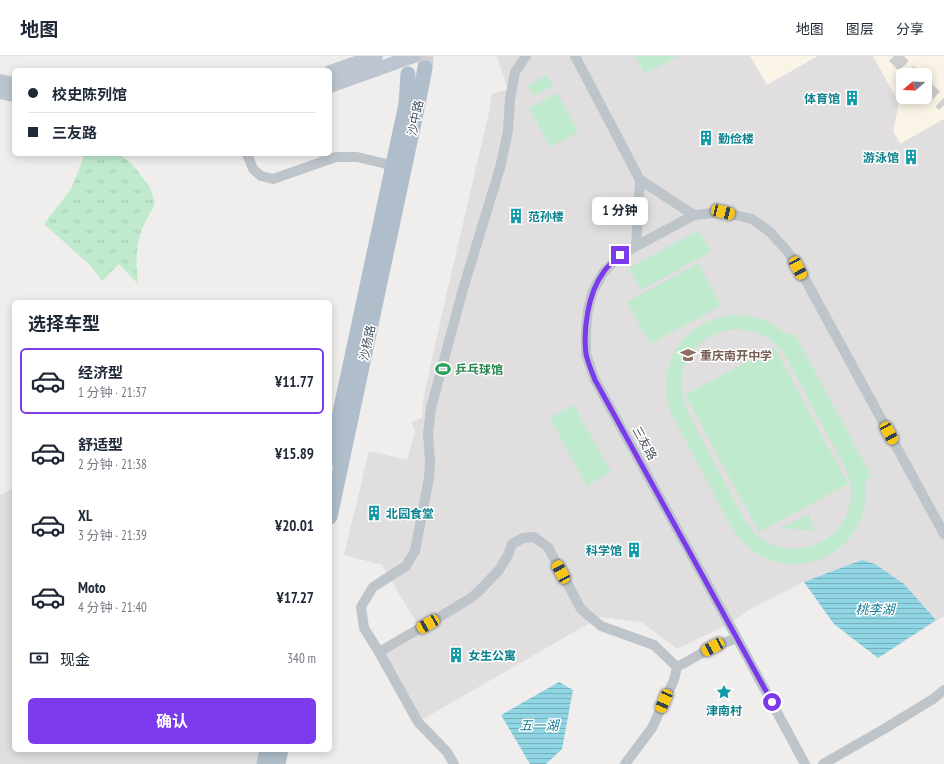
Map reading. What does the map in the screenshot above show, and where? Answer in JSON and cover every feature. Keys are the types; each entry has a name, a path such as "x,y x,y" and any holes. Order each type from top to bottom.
{"main road":[{"path":"332,71 376,56"},
{"path":"332,85 414,56"},
{"name":"沙中路","path":"398,167 418,104 424,68"},
{"name":"沙中路","path":"398,167 406,104 408,74"},
{"path":"0,81 12,84"},
{"path":"0,92 12,95"},
{"name":"沙杨路","path":"332,450 398,167"},
{"name":"沙杨路","path":"332,507 398,167"},
{"path":"264,764 267,752"},
{"path":"278,764 281,752"}],"street":[{"path":"454,764 447,752 418,722 364,628 361,607 373,587 406,566 415,551 429,478 430,460 428,434 431,408 463,289 500,168 508,131 510,99 515,72 526,56"},
{"path":"575,56 640,180 694,215 723,212 752,219 770,232 787,251 798,268 944,534"},
{"path":"248,156 253,169 261,176 273,179 336,157 357,157 398,167"},
{"path":"636,246 640,180"},
{"name":"三友路","path":"694,215 620,255 603,273 593,290 588,309 586,354 595,380 805,764"},
{"path":"379,652 436,620 471,598 499,570 508,555 512,544 523,538 534,537 548,547 581,609 601,626 654,645 677,667"},
{"path":"625,764 652,728 674,680 677,667 713,647 737,638"},
{"path":"823,764 934,700 944,690"}],"shaded area":[{"path":"750,56 818,56 767,85"},
{"name":"重庆南开中学","path":"750,56 767,85 818,56 873,56 896,98 896,104 899,104 893,131 900,144 944,119 944,616 878,658 834,624 804,582 752,608 729,624 677,649 641,622 600,617 418,722 379,652 420,629 382,565 344,555 369,451 407,460 415,431 411,422 422,418 423,400 492,94 508,89 497,57"},
{"path":"871,56 944,56 944,119 901,144 893,131 899,104 932,104 932,68 896,68 896,98 873,57"},
{"path":"12,489 12,752 262,752 259,764 0,764 0,495"}],"green space":[{"path":"635,56 678,56 645,74"},
{"path":"547,75 553,86 533,96 528,86"},
{"path":"557,93 578,132 550,147 529,108"},
{"path":"84,156 122,156 132,164 150,187 155,204 144,224 137,248 138,284 119,264 102,281 90,265 44,224 71,189"},
{"path":"699,230 711,252 641,290 629,268"},
{"path":"698,263 721,306 650,344 627,302"},
{"path":"733,315 749,316 776,326 789,336 794,333 872,477 865,480 865,505 855,531 843,545 829,555 812,562 794,564 777,562 759,555 744,543 731,526 670,411 667,393 667,376 670,361 677,347 687,336 700,326 715,319","holes":["736,329 762,335 773,342 783,352 848,475 851,494 850,504 845,517 838,528 817,544 804,548 791,549 765,541 751,529 744,519 688,413 683,398 682,383 683,370 688,358 696,347 707,338 720,332"]},
{"path":"774,347 848,484 759,532 685,395"},
{"path":"574,405 611,472 587,486 550,418"},
{"path":"809,514 813,531 782,528"}],"water":[{"name":"桃李湖","path":"862,560 875,564 904,584 936,620 878,658 834,624 804,582"},
{"name":"五一湖","path":"559,682 573,690 562,749 546,764 530,764 501,715"}],"tunnel":[{"path":"425,68 426,56"},
{"path":"894,56 906,68"},
{"path":"932,94 944,105"}],"place":[{"name":"体育馆","path":"852,98"},
{"name":"勤俭楼","path":"706,138"},
{"name":"游泳馆","path":"911,157"},
{"name":"范孙楼","path":"516,216"},
{"name":"重庆南开中学","path":"688,355"},
{"name":"乒乓球馆","path":"443,369"},
{"name":"北园食堂","path":"374,513"},
{"name":"科学馆","path":"634,550"},
{"name":"女生公寓","path":"456,655"},
{"name":"津南村","path":"724,692"}],"route":[{"path":"620,255 603,273 593,290 588,309 586,354 595,380 772,702"}]}
